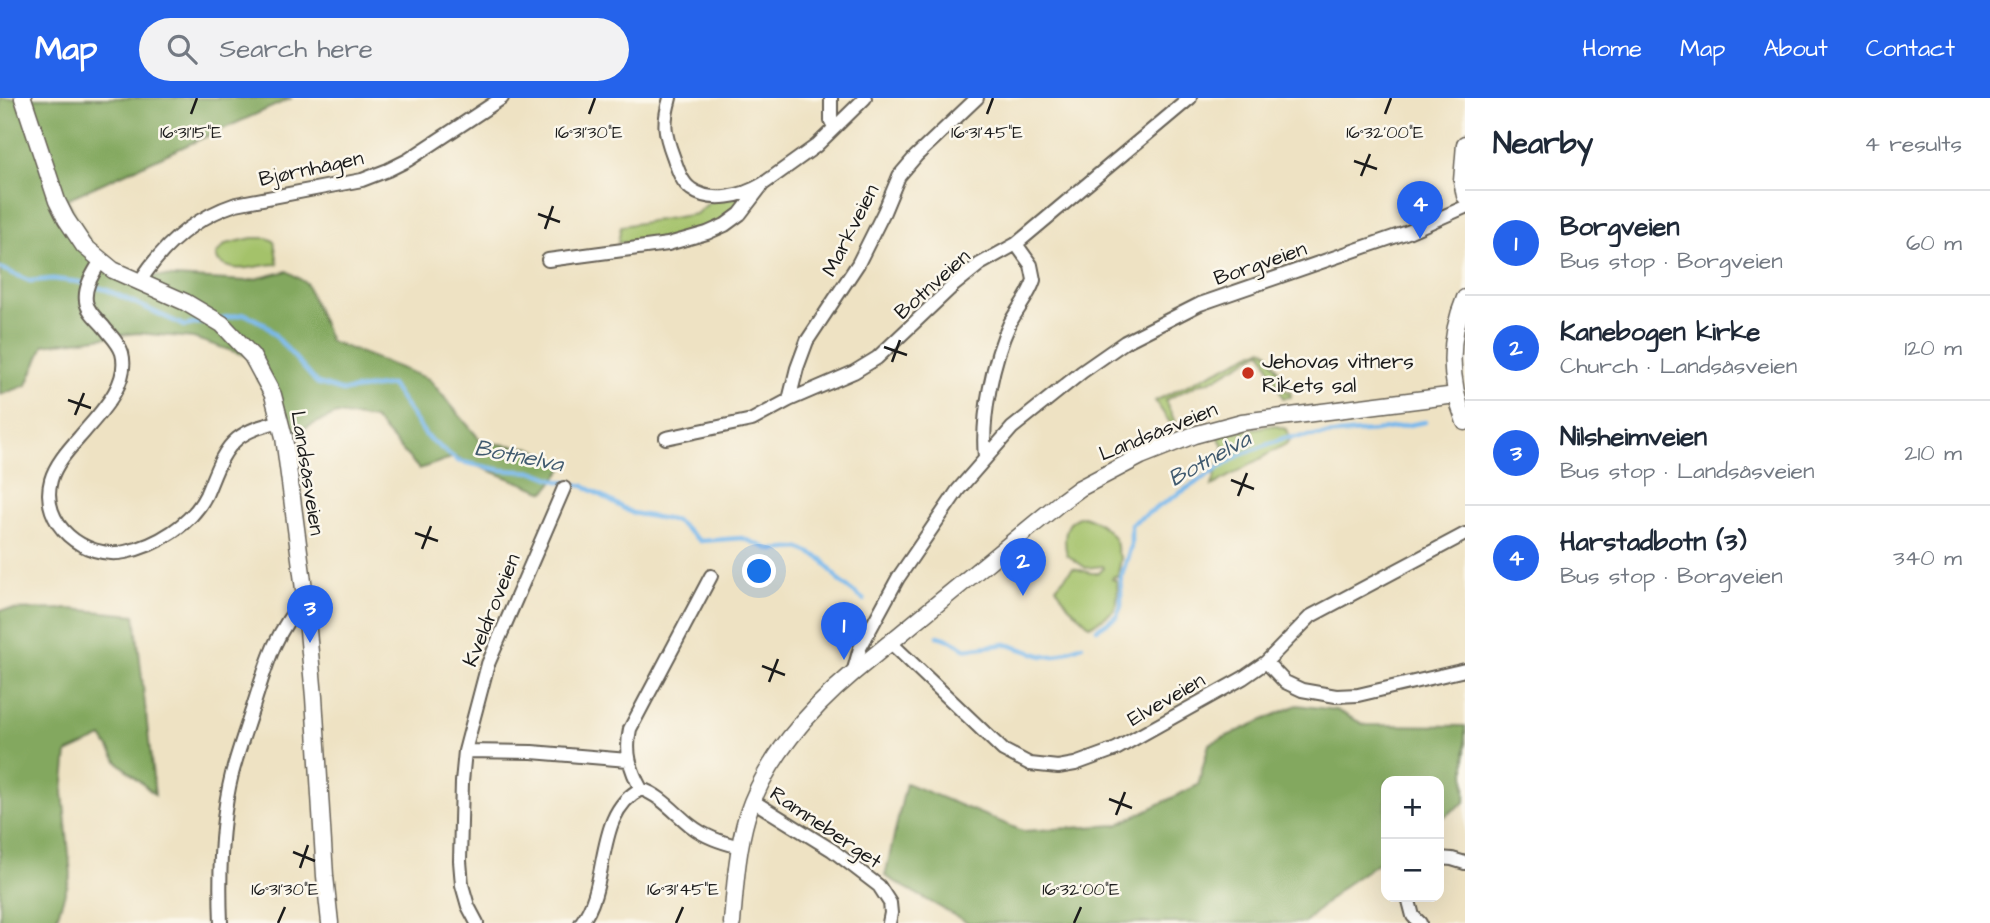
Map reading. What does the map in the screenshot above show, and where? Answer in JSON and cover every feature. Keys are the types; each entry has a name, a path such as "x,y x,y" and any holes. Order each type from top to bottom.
{"street":[{"name":"Landsåsveien","path":"23,98 38,149 66,219 84,246 100,262 204,312 222,324 264,374 281,421 305,597 330,923"},
{"name":"Bjørnhågen","path":"139,283 153,261 178,236 216,211 236,204 362,180 388,170 408,160 502,98"},
{"path":"670,98 664,124 665,132 684,182 691,189 709,196 722,197 739,195 763,184 816,146 865,98"},
{"path":"831,98 831,121 834,127"},
{"name":"Markveien","path":"789,400 807,341 858,264 899,176 904,168 977,98"},
{"name":"Botnveien","path":"666,438 752,420 877,358 954,285 980,264 1016,244 1190,98"},
{"path":"1465,144 1462,181 1465,196"},
{"path":"548,260 650,247 707,233 740,214 763,184"},
{"name":"Borgveien","path":"853,673 860,648 911,558 958,490 985,457 1024,417 1074,378 1125,342 1200,304 1408,232 1465,207"},
{"path":"985,457 983,439 998,359 1009,327 1034,280 1031,265 1016,244"},
{"path":"100,262 87,290 87,307 117,344 122,354 123,366 120,382 111,398 72,445 51,478 49,490 54,515 72,539 93,550 117,553 148,545 159,539 196,510 228,449 236,440 246,433 281,421"},
{"path":"1465,298 1458,315 1452,346 1456,396 1465,422"},
{"name":"Landsåsveien","path":"732,923 740,847 752,801 764,777 797,731 826,697 853,673 1025,530 1080,488 1141,456 1194,435 1242,422 1456,396"},
{"name":"Kveldroveien","path":"477,923 468,906 462,885 460,861 465,751 488,664 564,488"},
{"name":"Elveveien","path":"890,642 1003,750 1030,764 1044,767 1075,764 1115,749 1243,678 1265,662 1311,616 1465,534"},
{"path":"711,576 634,719 627,742 628,760 641,789 652,793 692,827 716,841 740,847"},
{"path":"221,923 223,826 232,774 267,659 290,615 305,597"},
{"path":"1265,662 1285,682 1293,686 1336,696 1377,691 1465,670"},
{"path":"465,751 532,752 628,760"},
{"path":"581,923 592,903 616,815 632,794 641,789"},
{"name":"Ramneberget","path":"752,801 832,850 879,886 890,903 889,923"},
{"path":"1444,858 1465,863"},
{"path":"1409,902 1413,916 1420,923"}],"green space":[{"path":"0,98 292,98 67,199 100,261 149,281 155,276 247,281 287,271 306,283 330,341 429,379 482,442 531,448 566,465 545,492 454,457 419,469 374,419 337,414 286,436 247,356 193,338 137,333 44,345 27,385 0,395"},
{"path":"751,196 729,216 701,230 660,240 618,243 621,226 696,214 712,200"},
{"path":"252,238 274,241 278,264 239,269 218,261 216,254 226,244"},
{"path":"1263,348 1268,352 1287,386 1284,388 1287,392 1290,391 1291,397 1283,398 1262,351 1212,380 1165,400 1176,424 1173,427 1155,401"},
{"path":"1274,425 1286,429 1290,440 1286,444 1212,486 1224,447 1217,435"},
{"path":"1083,516 1095,521 1112,535 1121,558 1118,577 1114,576 1112,579 1117,581 1118,599 1114,609 1090,626 1068,605 1056,587 1073,568 1099,573 1104,568 1086,568 1067,555 1066,531 1072,521"},
{"path":"70,609 135,615 155,795 118,762 102,737 67,753 63,792 71,875 55,923 0,923 0,610"},
{"path":"1297,705 1336,710 1365,725 1465,726 1465,802 1444,817 1444,776 1381,776 1381,860 1344,886 1304,923 968,923 885,876 906,783 1023,831 1117,825 1198,785 1209,744"}],"waterway":[{"name":"Botnelva","path":"0,268 30,281 53,279 79,282 107,290 185,326 207,321"},
{"name":"Botnelva","path":"223,318 245,314 266,325 317,383 343,391 391,385 427,437 458,461 501,470 535,472 558,481 584,486 632,513 676,521 700,541 742,538 772,550 800,548 822,559 839,581 864,600"},
{"name":"Botnelva","path":"1097,629 1116,617 1121,606 1121,578 1131,546 1131,524 1238,456 1284,438 1375,431 1425,422"},
{"name":"Botnelva","path":"938,636 966,649 1006,644 1043,656 1055,656 1082,645"}],"place":[{"name":"Harstadbotn (3)","path":"1420,239"},
{"name":"Jehovas vitners Rikets sal","path":"1248,373"},
{"name":"Kanebogen kirke","path":"1023,596"},
{"name":"Nilsheimveien","path":"310,643"},
{"name":"Borgveien","path":"844,660"}]}
